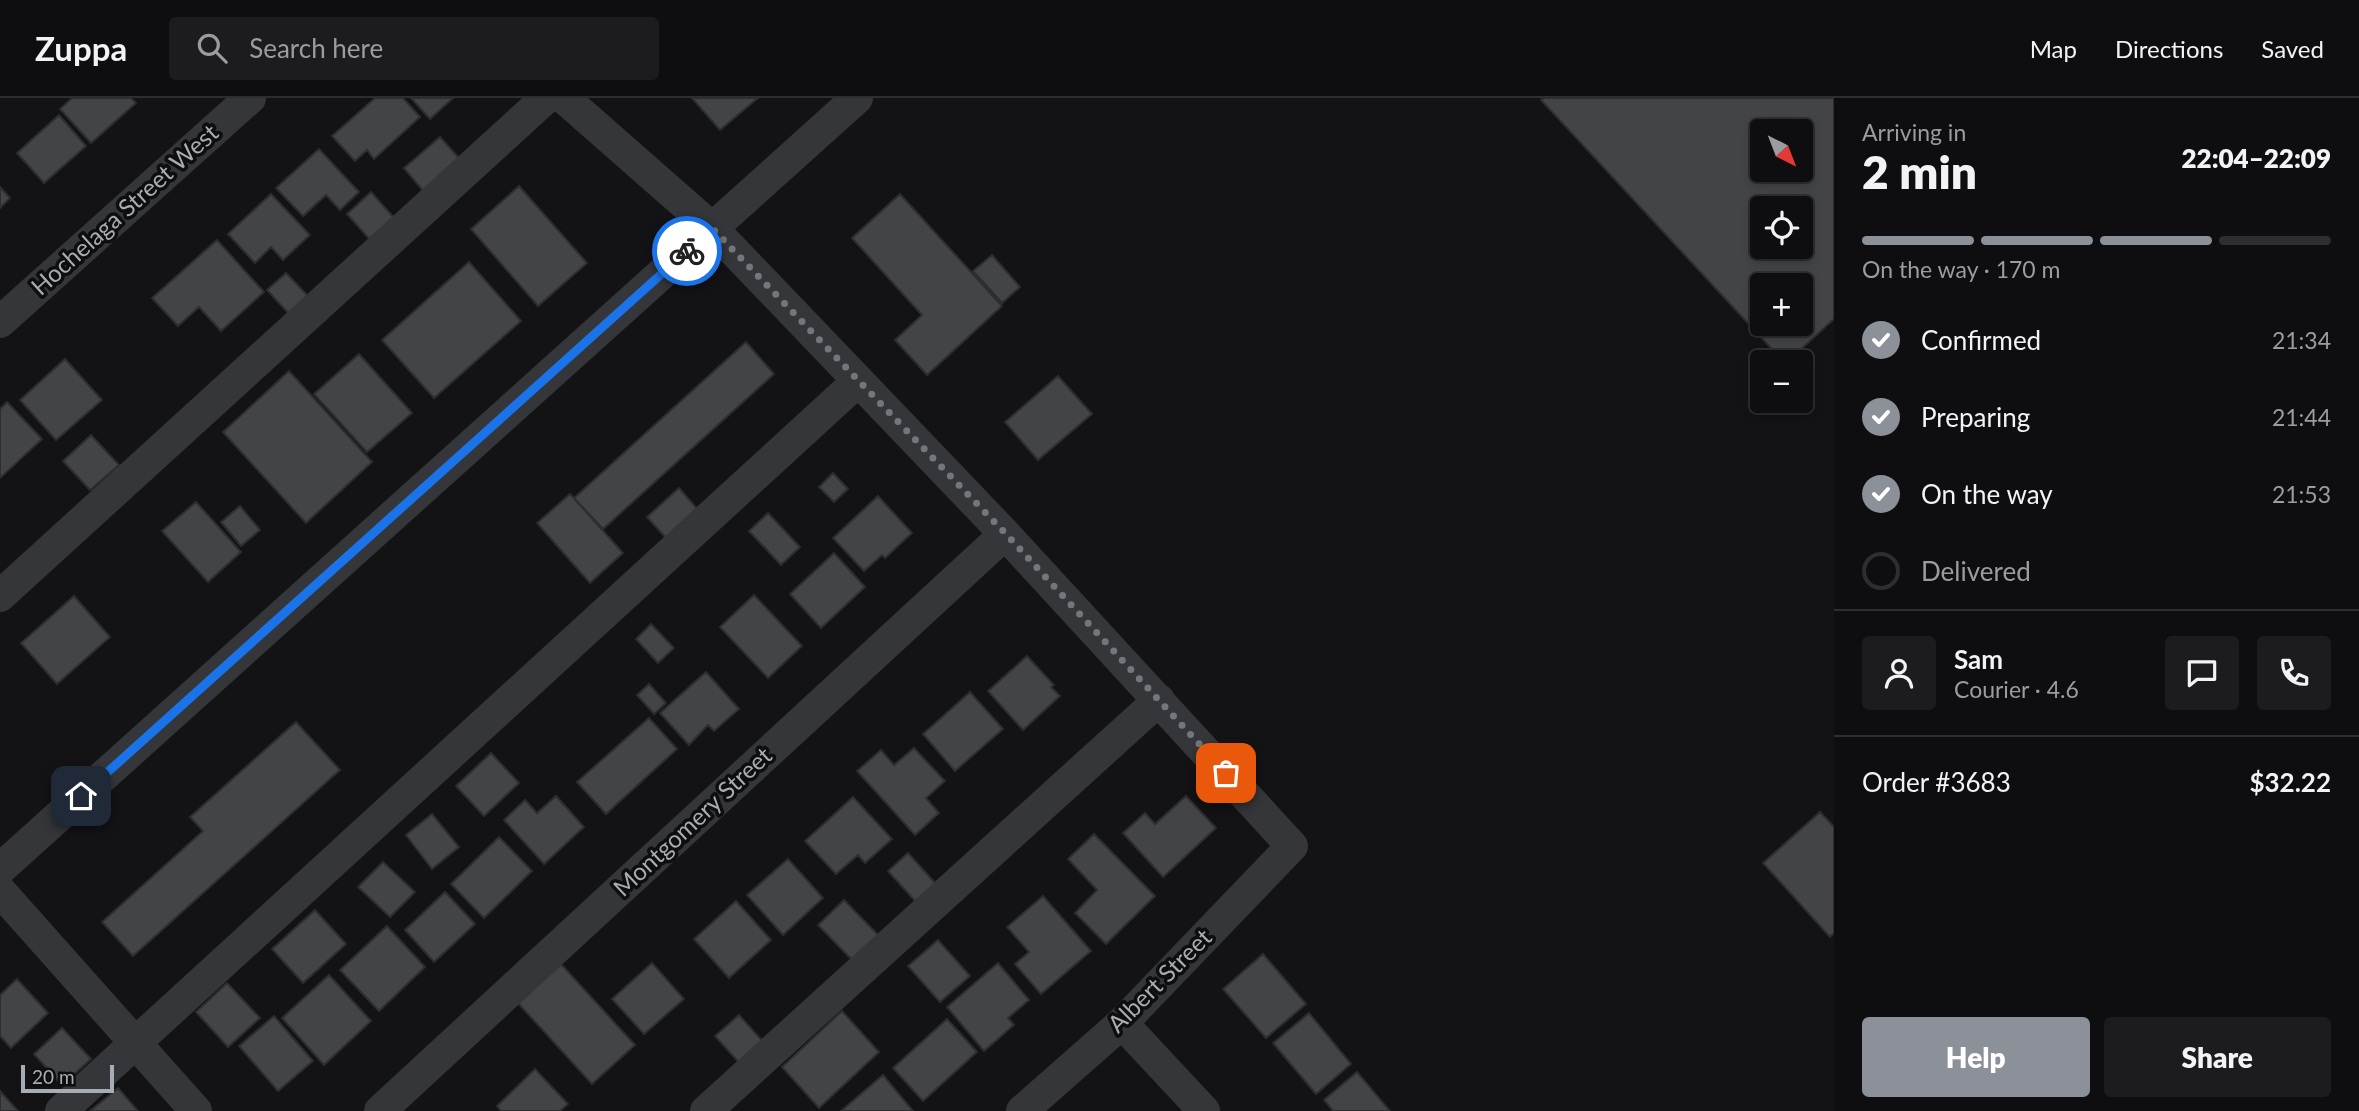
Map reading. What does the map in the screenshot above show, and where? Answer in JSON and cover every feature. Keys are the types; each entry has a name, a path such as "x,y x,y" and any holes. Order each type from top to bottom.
{"street":[{"name":"Hochelaga Street West","path":"0,322 250,98"},
{"path":"0,596 546,98"},
{"path":"564,98 712,228 1006,534 1159,700 706,1111"},
{"path":"0,869 857,98"},
{"path":"61,1111 858,381"},
{"name":"Montgomery Street","path":"380,1111 1006,534"},
{"name":"Albert Street","path":"1023,1111 1122,1023 1292,846 1159,700"},
{"path":"0,891 196,1111"},
{"path":"1122,1023 1204,1111"}],"building":[{"path":"72,98 131,98 136,103 91,143 60,109"},
{"path":"375,98 403,98 420,117 374,159 367,150 355,161 332,136"},
{"path":"411,98 453,98 430,119"},
{"path":"692,98 758,98 720,130"},
{"path":"1834,98 1834,319 1800,350 1773,350 1760,336 1813,336 1813,273 1750,273 1750,325 1541,100"},
{"path":"59,115 86,146 44,183 17,153"},
{"path":"440,137 467,167 430,199 404,168"},
{"path":"319,149 359,192 340,210 326,195 303,216 276,188"},
{"path":"519,186 587,263 538,306 471,229"},
{"path":"0,187 10,198 0,208"},
{"path":"371,192 396,220 372,242 347,214"},
{"path":"271,194 310,235 283,260 271,247 255,263 228,234"},
{"path":"900,194 1002,306 927,375 895,340 922,315 852,238"},
{"path":"217,240 264,292 221,331 199,307 178,326 152,298"},
{"path":"992,255 1020,287 1002,303 973,271"},
{"path":"469,262 521,321 434,398 382,340"},
{"path":"286,273 310,298 291,316 267,290"},
{"path":"746,342 774,374 603,529 574,498"},
{"path":"359,354 412,413 367,452 314,394"},
{"path":"65,359 102,400 56,440 20,400"},
{"path":"289,371 372,462 306,523 223,432"},
{"path":"1058,376 1092,414 1038,460 1005,422"},
{"path":"7,402 42,439 0,478 0,409"},
{"path":"91,435 119,465 90,490 63,461"},
{"path":"833,473 848,489 834,502 819,487"},
{"path":"679,488 699,511 668,540 647,517"},
{"path":"570,494 623,553 590,583 537,523"},
{"path":"878,496 912,533 885,558 882,555 864,571 833,538"},
{"path":"196,502 241,552 208,582 162,531"},
{"path":"240,506 260,530 241,546 221,522"},
{"path":"768,513 800,547 781,565 749,531"},
{"path":"834,553 865,587 821,628 790,594"},
{"path":"754,595 802,646 768,678 720,627"},
{"path":"74,596 110,637 57,684 21,643"},
{"path":"651,624 674,648 658,663 636,639"},
{"path":"1027,656 1054,685 1051,687 1060,696 1023,730 988,691"},
{"path":"706,672 739,709 714,731 708,725 689,745 660,713"},
{"path":"649,684 666,703 654,714 637,695"},
{"path":"970,692 1003,729 955,771 923,734"},
{"path":"649,718 677,749 606,814 577,782"},
{"path":"296,722 340,770 133,956 102,922 203,831 190,817"},
{"path":"914,748 945,781 926,798 939,813 915,835 857,771 881,750 894,765"},
{"path":"491,753 519,783 484,816 456,786"},
{"path":"556,796 584,827 544,864 504,820 525,800 537,813"},
{"path":"1186,796 1216,828 1163,877 1123,833 1145,813 1155,824"},
{"path":"853,797 892,839 865,863 858,855 836,874 805,841"},
{"path":"1820,812 1834,827 1834,933 1830,937 1763,863"},
{"path":"432,814 459,847 432,869 406,835"},
{"path":"1094,834 1155,896 1106,944 1075,913 1097,890 1068,859"},
{"path":"499,837 532,871 484,918 451,884"},
{"path":"908,853 936,884 916,902 888,871"},
{"path":"788,859 823,898 783,935 747,895"},
{"path":"383,862 415,892 390,917 358,887"},
{"path":"445,892 475,924 434,962 405,930"},
{"path":"1043,896 1091,951 1041,994 1015,964 1029,952 1007,927"},
{"path":"844,900 884,941 858,966 818,925"},
{"path":"736,901 771,940 729,978 694,939"},
{"path":"315,910 346,944 303,983 272,949"},
{"path":"387,926 425,967 379,1011 340,970"},
{"path":"938,940 970,976 940,1002 908,966"},
{"path":"1263,954 1306,1004 1266,1038 1223,989"},
{"path":"560,963 635,1045 592,1084 517,1002"},
{"path":"652,963 684,999 644,1034 612,999"},
{"path":"998,963 1029,1000 1008,1018 1014,1025 984,1051 947,1007"},
{"path":"329,975 371,1021 324,1065 282,1018"},
{"path":"17,979 48,1013 11,1048 0,1036 0,995"},
{"path":"227,983 260,1018 228,1047 196,1012"},
{"path":"842,1011 879,1052 819,1108 782,1067"},
{"path":"1309,1013 1351,1064 1316,1094 1273,1043"},
{"path":"739,1015 767,1046 743,1067 715,1036"},
{"path":"274,1016 313,1061 278,1091 239,1046"},
{"path":"947,1019 977,1052 923,1101 893,1068"},
{"path":"62,1028 91,1059 62,1085 34,1054"},
{"path":"535,1069 568,1104 560,1111 501,1111 497,1106"},
{"path":"1357,1072 1390,1111 1333,1111 1324,1100"},
{"path":"883,1075 913,1111 841,1111"},
{"path":"118,1088 138,1111 90,1111"},
{"path":"0,1091 18,1111 0,1111"}],"way so far":[{"path":"687,251 712,228 1006,534 1226,773"}],"route":[{"path":"81,796 687,251"}]}
